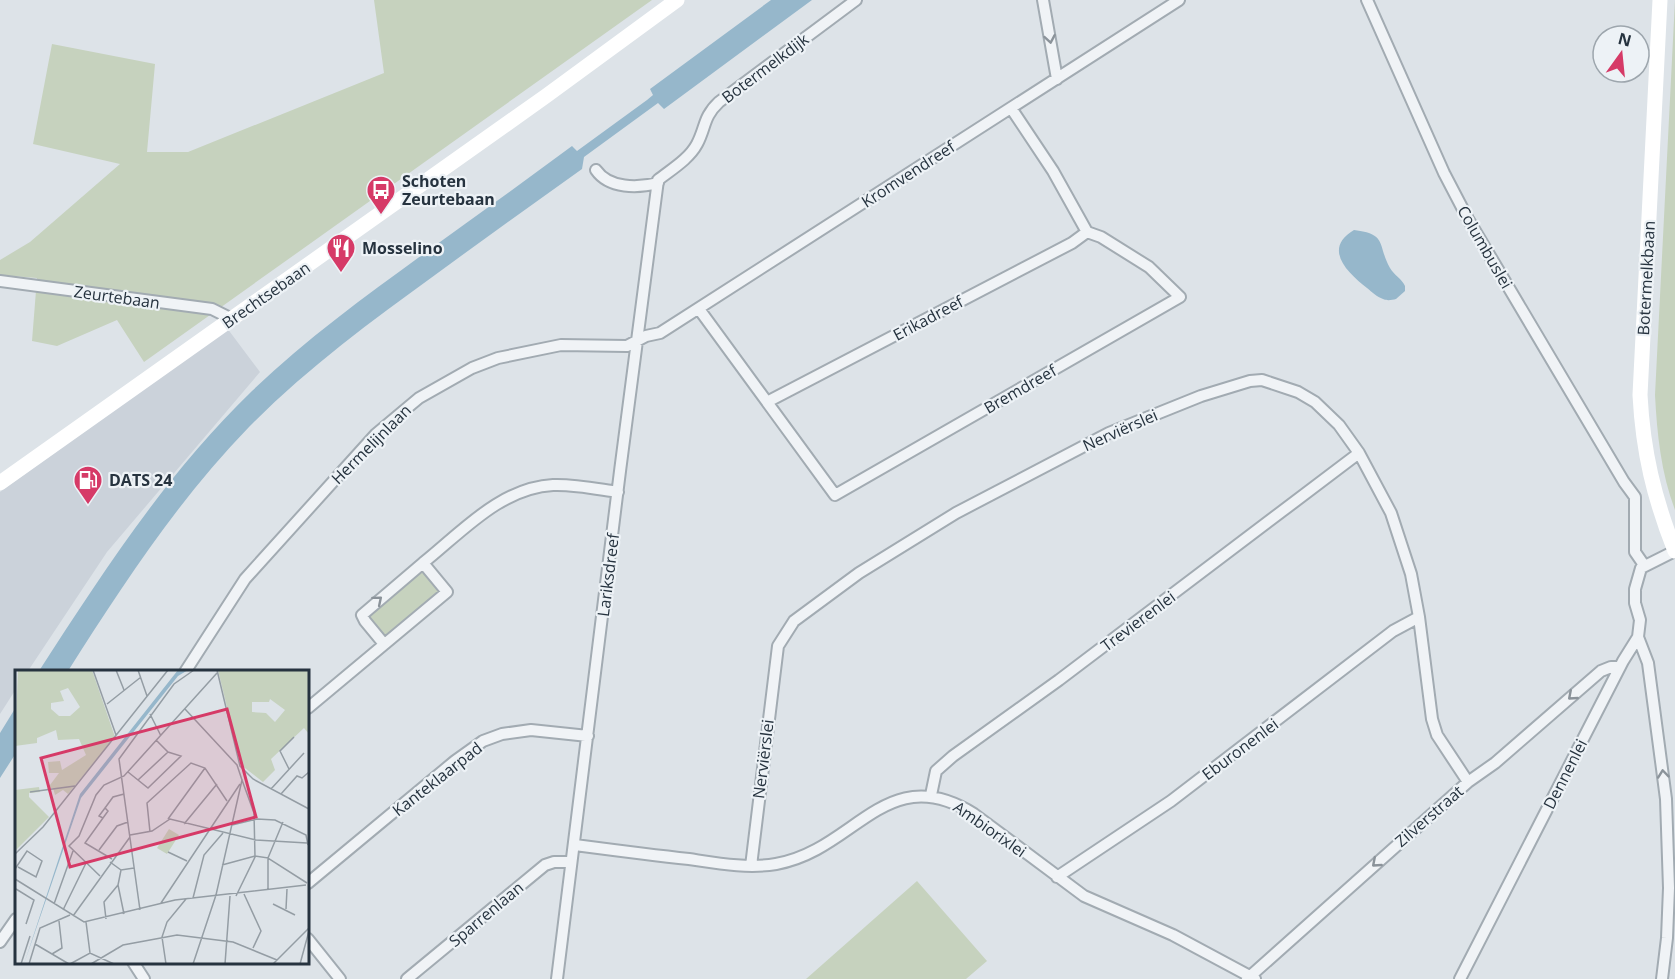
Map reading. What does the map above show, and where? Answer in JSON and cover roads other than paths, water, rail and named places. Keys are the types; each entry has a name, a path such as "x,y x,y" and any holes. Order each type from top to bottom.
{"main road":[{"name":"Brechtsebaan","path":"0,483 546,96 677,0"},
{"name":"Botermelkbaan","path":"1660,0 1640,394 1646,461 1659,510 1675,551"}],"street":[{"name":"Botermelkdijk","path":"658,183 658,180 688,156 698,142 709,111 718,102 856,0"},
{"path":"1043,0 1057,79"},
{"name":"Kromvendreef","path":"636,343 646,336 660,333 699,309 1179,0"},
{"name":"Columbuslei","path":"1367,0 1444,173 1468,219 1635,497 1635,552 1644,565"},
{"path":"1011,108 1053,171 1087,232"},
{"path":"596,170 601,177 620,185 641,187 658,183"},
{"name":"Lariksdreef","path":"557,979 658,183"},
{"name":"Bremdreef","path":"699,309 835,495 1180,297 1149,267 1101,237 1087,232"},
{"name":"Erikadreef","path":"767,402 1072,243 1087,232"},
{"name":"Zeurtebaan","path":"0,281 212,309 232,319"},
{"name":"Hermelijnlaan","path":"186,670 245,579 376,434 419,398 472,368 525,351 561,345 627,346 636,343"},
{"name":"Nerviërslei","path":"751,866 778,646 794,621 859,573 956,513 1109,433 1201,396 1250,381 1263,380 1280,385 1315,402 1339,425 1359,453 1391,513 1410,574 1419,617 1432,719 1437,735 1468,782"},
{"name":"Trevierenlei","path":"930,795 936,771 953,756 1059,680 1359,453"},
{"path":"384,644 362,615 489,508 522,491 554,485 618,492"},
{"path":"1662,979 1667,938 1669,888 1666,799 1648,663 1638,637 1640,620 1635,603 1635,589 1637,576 1644,565 1675,551"},
{"path":"309,707 447,592 423,563"},
{"name":"Eburonenlei","path":"1057,877 1171,801 1393,631 1419,617"},
{"name":"Dennenlei","path":"1460,979 1620,667 1638,637"},
{"name":"Zilverstraat","path":"1250,978 1262,964 1468,782 1495,763 1601,671 1611,667 1620,667"},
{"name":"Kanteklaarpad","path":"309,882 455,761 483,741 502,734 531,730 588,736"},
{"name":"Ambiorixlei","path":"575,845 751,866 774,865 795,860 820,848 890,802 908,797 930,795 957,804 974,814 1084,896 1173,935 1250,978"},
{"name":"Sparrenlaan","path":"407,979 546,865 554,862 572,862"},
{"path":"0,942 15,921"},
{"path":"309,940 340,979"},
{"path":"134,964 144,979"}],"water":[{"path":"771,0 812,0 664,109 658,103 584,157 582,169 386,311 293,386 249,427 198,484 130,576 69,670 40,670 87,597 164,490 192,455 252,391 356,303 572,146 577,151 653,95 650,89"},
{"path":"1354,230 1372,234 1380,242 1390,268 1405,286 1405,291 1396,299 1386,300 1377,296 1352,275 1341,260 1340,245 1345,237"},
{"path":"15,709 15,755 0,778 0,733"}],"place":[{"name":"Schoten Zeurtebaan","path":"381,216"},
{"name":"Mosselino","path":"341,274"},
{"name":"DATS 24","path":"88,506"}]}
